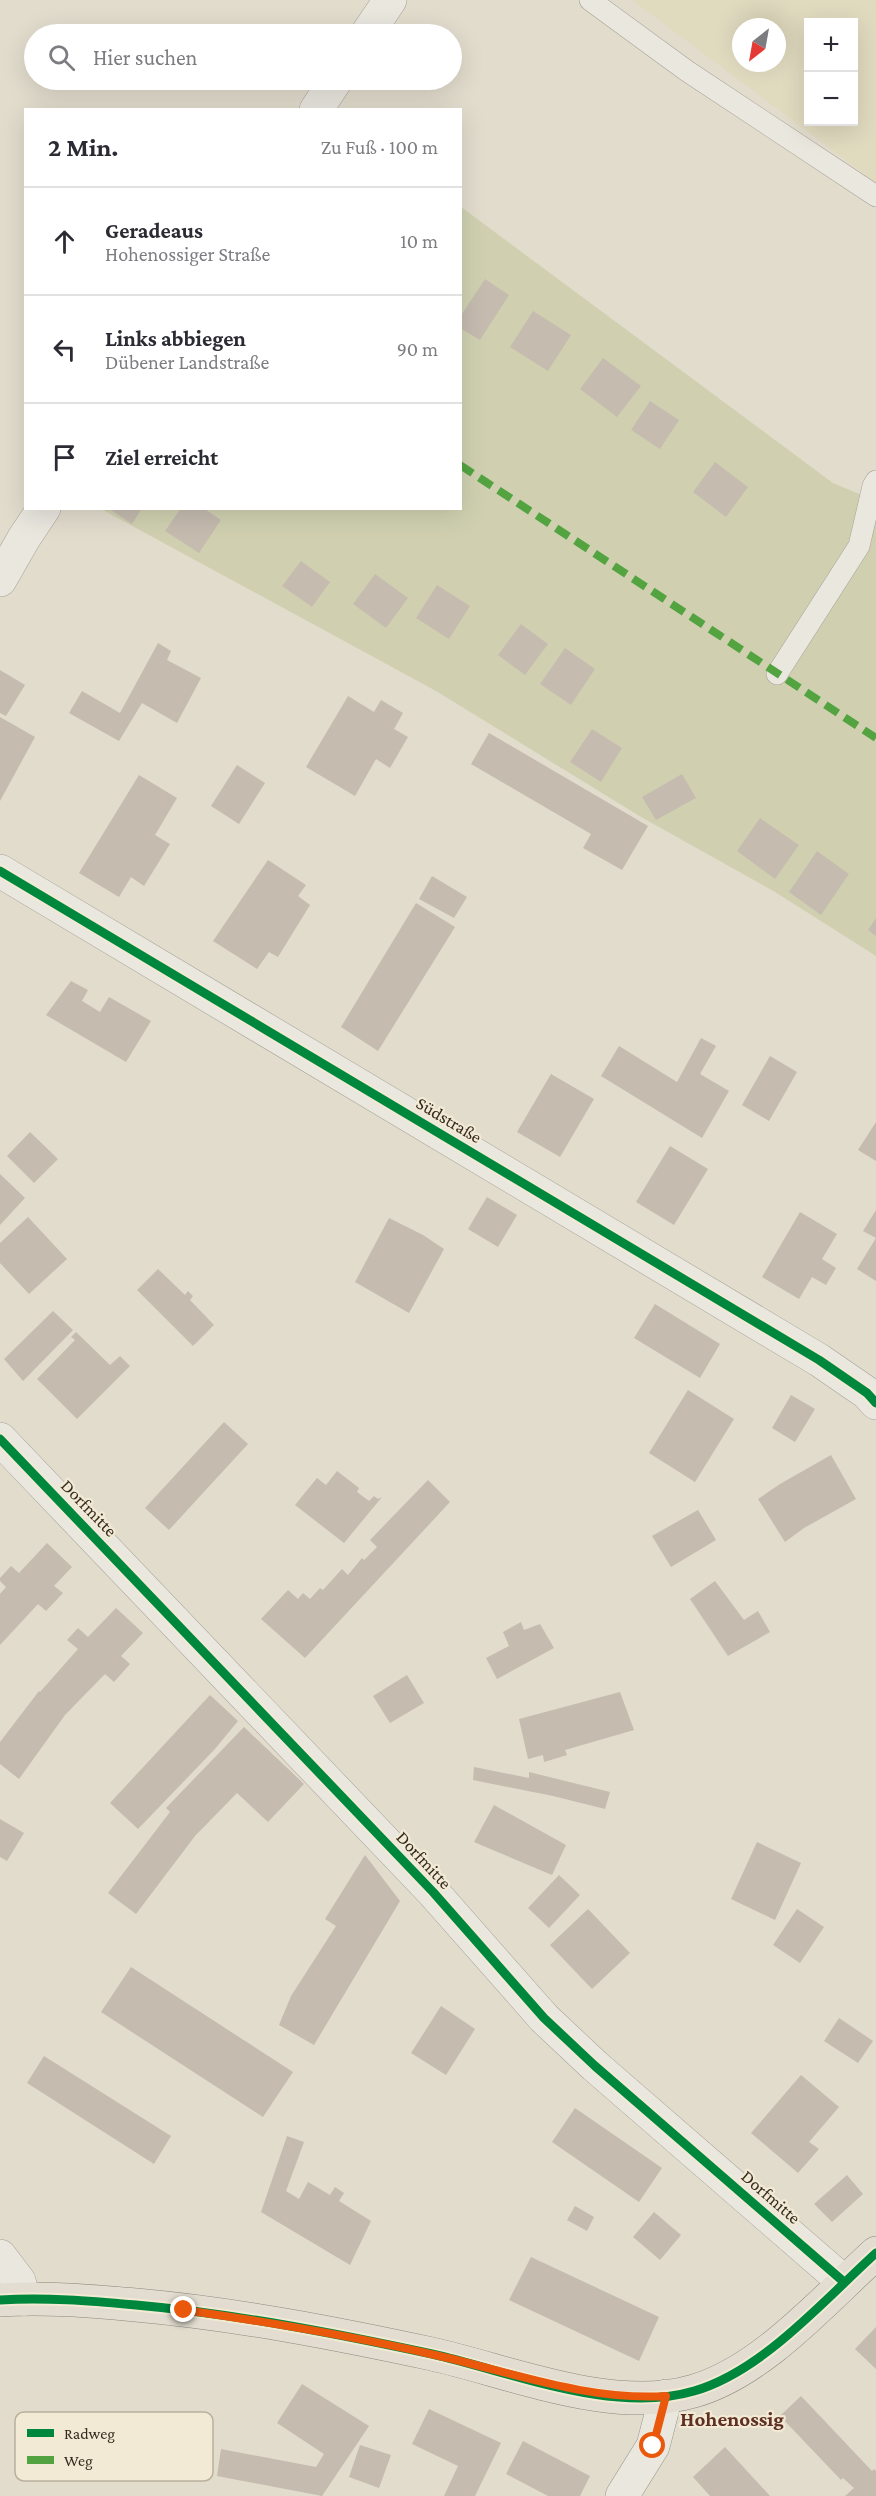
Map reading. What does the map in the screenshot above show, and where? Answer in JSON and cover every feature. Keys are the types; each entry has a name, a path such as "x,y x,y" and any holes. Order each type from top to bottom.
{"main road":[{"path":"12,2300 98,2301 164,2307 260,2321 434,2355 581,2391 634,2398 694,2391 747,2367 774,2346 876,2253"}],"street":[{"path":"374,24 390,0"},
{"path":"317,108 329,90"},
{"path":"0,580 43,510"},
{"name":"Südstraße","path":"0,871 819,1360 867,1393 876,1403"},
{"name":"Dorfmitte","path":"0,1439 433,1892 544,2018 595,2066 844,2282"},
{"path":"0,2256 19,2281 12,2300"},
{"path":"622,2496 653,2446 666,2396"}],"lane":[{"path":"590,0 687,71 876,196"},
{"path":"777,674 859,546 876,481"}],"shaded area":[{"path":"632,0 876,0 876,183"}],"green space":[{"path":"462,208 833,483 876,501 876,956 775,892 641,817 436,691 103,510 462,510"}],"building":[{"path":"485,279 509,295 480,340 462,329 462,314"},
{"path":"533,311 571,335 548,371 510,347"},
{"path":"603,358 641,386 617,417 580,389"},
{"path":"650,401 679,420 660,449 631,430"},
{"path":"715,462 748,487 726,517 693,492"},
{"path":"111,510 141,510 132,524"},
{"path":"180,510 206,510 221,520 199,553 165,531"},
{"path":"301,561 330,582 312,607 282,586"},
{"path":"375,574 408,598 386,628 353,604"},
{"path":"437,585 470,606 449,639 416,618"},
{"path":"521,624 548,644 525,675 498,655"},
{"path":"158,643 171,651 167,660 201,678 177,723 142,703 119,741 69,713 82,691 120,713"},
{"path":"565,648 595,669 571,705 540,684"},
{"path":"0,670 25,685 6,716 0,713"},
{"path":"348,696 374,712 381,700 403,713 394,729 408,737 390,768 376,759 355,796 306,767"},
{"path":"0,717 35,737 0,801"},
{"path":"592,729 622,748 601,782 570,762"},
{"path":"489,733 648,826 622,870 583,848 591,834 471,764"},
{"path":"237,765 265,783 239,824 211,806"},
{"path":"682,774 696,798 656,820 642,797"},
{"path":"139,775 177,798 155,835 170,844 144,886 131,877 119,897 79,873"},
{"path":"760,818 799,845 775,879 737,851"},
{"path":"817,851 849,874 821,915 789,892"},
{"path":"268,860 306,885 298,896 310,905 278,957 269,952 257,969 213,941"},
{"path":"432,876 467,897 454,918 419,899"},
{"path":"416,903 455,927 378,1051 341,1027"},
{"path":"876,918 876,936 868,930"},
{"path":"71,981 88,990 82,1001 100,1012 109,997 151,1021 126,1062 46,1015"},
{"path":"701,1038 716,1046 700,1074 729,1091 702,1138 601,1076 619,1046 677,1082"},
{"path":"770,1056 797,1072 769,1121 742,1105"},
{"path":"551,1074 594,1099 560,1157 517,1132"},
{"path":"876,1122 876,1161 858,1150"},
{"path":"30,1132 58,1159 34,1183 7,1156"},
{"path":"670,1146 708,1169 674,1225 636,1202"},
{"path":"0,1174 25,1198 0,1225"},
{"path":"487,1197 517,1215 498,1247 468,1229"},
{"path":"876,1210 876,1238 863,1231"},
{"path":"800,1212 837,1234 822,1259 836,1268 826,1285 812,1277 799,1299 762,1277"},
{"path":"28,1217 67,1259 29,1294 0,1263 0,1243"},
{"path":"389,1218 423,1235 444,1249 409,1313 355,1282"},
{"path":"876,1238 876,1281 857,1269"},
{"path":"158,1269 185,1295 188,1291 193,1296 190,1300 214,1325 193,1346 137,1290"},
{"path":"655,1304 720,1344 700,1378 634,1338"},
{"path":"53,1311 73,1330 23,1381 4,1359"},
{"path":"76,1332 110,1365 120,1356 130,1366 77,1419 37,1379 75,1340 71,1337"},
{"path":"688,1390 734,1419 695,1482 649,1453"},
{"path":"791,1395 815,1409 795,1442 772,1428"},
{"path":"224,1422 248,1444 169,1530 145,1508"},
{"path":"831,1455 856,1499 804,1528 785,1542 758,1499"},
{"path":"337,1471 359,1488 357,1492 369,1501 374,1496 378,1499 382,1497 344,1543 295,1505 317,1478 326,1485"},
{"path":"428,1480 450,1502 305,1658 261,1619 288,1590 298,1599 303,1593 310,1599 320,1588 323,1590 342,1569 348,1575 362,1558 364,1560 377,1547 370,1540"},
{"path":"698,1510 716,1540 671,1567 652,1536"},
{"path":"47,1543 72,1567 54,1586 63,1593 46,1611 38,1604 0,1645 0,1594 6,1587 0,1578 11,1566 19,1573"},
{"path":"715,1581 744,1620 758,1611 770,1632 728,1656 690,1599"},
{"path":"116,1608 143,1633 121,1656 130,1664 114,1682 105,1674 65,1715 19,1779 0,1764 0,1742 39,1691 78,1649 67,1640 78,1628 88,1637"},
{"path":"521,1622 524,1630 540,1624 554,1648 497,1679 486,1658 509,1646 503,1632"},
{"path":"407,1675 424,1703 390,1723 373,1696"},
{"path":"620,1692 634,1730 565,1750 567,1755 544,1762 543,1755 528,1759 519,1719"},
{"path":"210,1695 238,1721 214,1750 138,1829 110,1803"},
{"path":"244,1727 304,1784 268,1822 237,1793 195,1836 136,1914 108,1893 170,1812 166,1808"},
{"path":"474,1767 529,1778 529,1772 610,1792 605,1809 473,1780"},
{"path":"494,1805 566,1845 552,1875 474,1842"},
{"path":"0,1819 24,1833 7,1861 0,1857"},
{"path":"757,1842 801,1863 775,1920 731,1899"},
{"path":"365,1855 400,1901 314,2045 279,2025 291,1996 336,1926 325,1919"},
{"path":"559,1875 580,1895 549,1928 528,1908"},
{"path":"588,1909 630,1953 592,1989 550,1945"},
{"path":"797,1909 824,1927 800,1963 773,1945"},
{"path":"131,1967 293,2072 263,2117 101,2012"},
{"path":"441,2006 475,2029 446,2075 411,2053"},
{"path":"839,2018 873,2041 858,2063 824,2041"},
{"path":"44,2056 171,2136 154,2164 27,2083"},
{"path":"801,2075 839,2107 809,2142 819,2149 798,2173 751,2133"},
{"path":"575,2108 662,2168 639,2202 552,2142"},
{"path":"287,2136 304,2142 286,2191 299,2199 308,2182 330,2195 335,2187 344,2193 339,2201 371,2221 350,2265 261,2212"},
{"path":"847,2175 863,2194 832,2222 814,2204"},
{"path":"575,2206 594,2217 587,2231 567,2220"},
{"path":"654,2212 681,2235 660,2260 633,2237"},
{"path":"531,2257 659,2317 639,2361 509,2300"},
{"path":"876,2327 876,2369 855,2349"},
{"path":"302,2384 369,2426 322,2496 217,2476 221,2449 316,2467 324,2454 277,2423"},
{"path":"801,2396 872,2471 874,2469 876,2471 876,2496 845,2496 854,2488 843,2478 841,2480 780,2416"},
{"path":"429,2409 501,2443 475,2496 444,2496 458,2466 412,2444"},
{"path":"523,2441 590,2476 580,2496 548,2496 506,2474"},
{"path":"360,2445 391,2455 379,2488 349,2477"},
{"path":"725,2447 770,2496 710,2496 693,2477"}],"marked path":[{"path":"462,466 876,738"}],"cycle path":[{"path":"0,871 819,1360 867,1393 876,1403"},
{"path":"0,1439 433,1892 544,2018 595,2066 844,2282"},
{"path":"0,2300 51,2299 102,2302 248,2319 432,2354 529,2380 597,2395 630,2398 663,2397 694,2391 744,2368 814,2312 876,2253"}],"district":[{"name":"Hohenossig","path":"732,2419"}],"route":[{"path":"184,2310 293,2326 434,2355 581,2391 634,2398 666,2396 653,2446"}]}
